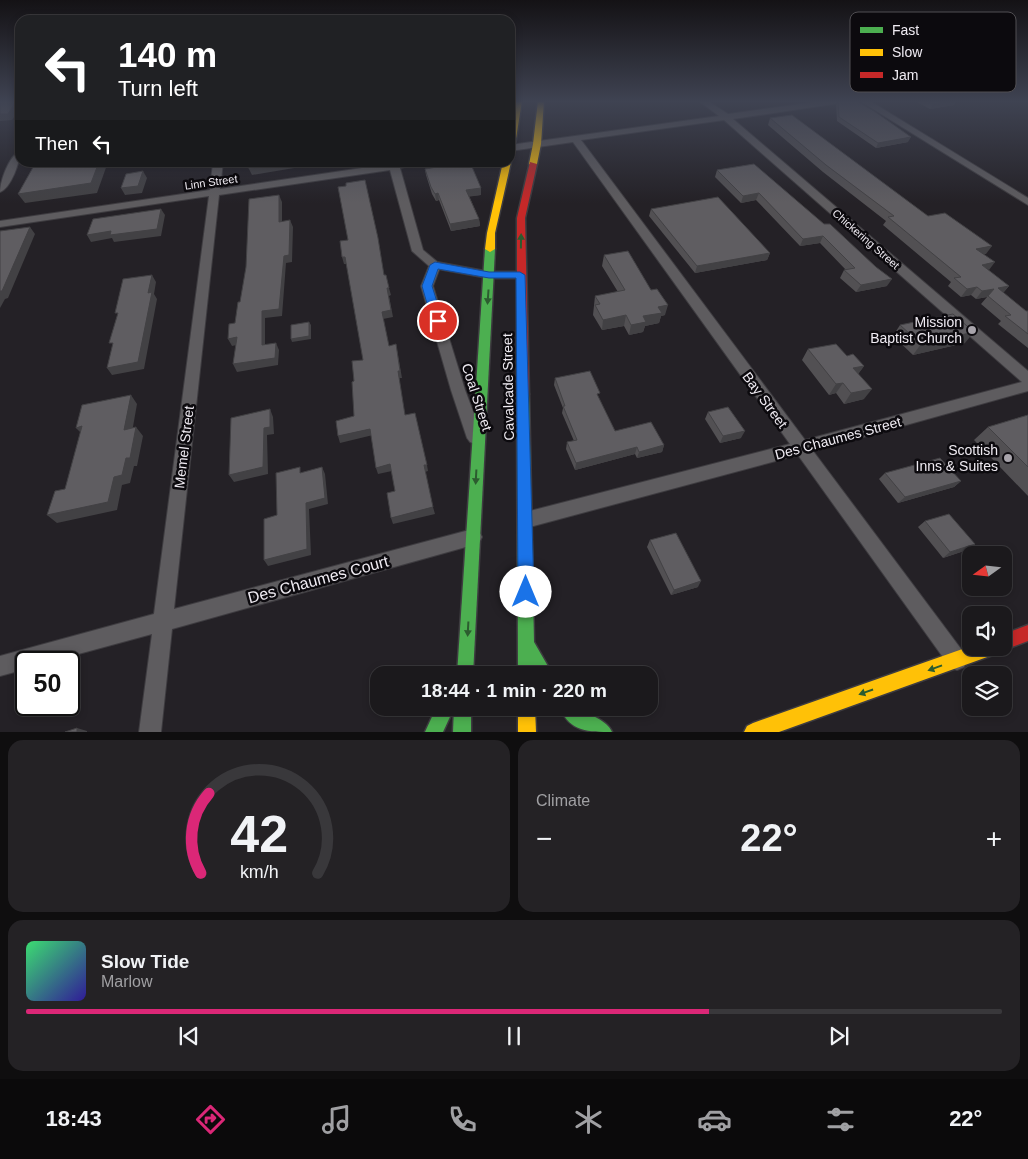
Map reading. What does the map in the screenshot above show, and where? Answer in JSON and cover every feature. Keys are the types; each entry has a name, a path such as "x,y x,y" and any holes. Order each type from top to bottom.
{"main road":[{"name":"Cavalcade Street","path":"526,666 526,520 520,275 521,218 538,135"},
{"name":"Cavalcade Street","path":"466,666 491,233 506,167"},
{"path":"435,265 489,275 520,275"},
{"path":"1012,639 1028,634"},
{"path":"526,645 539,666"},
{"path":"753,732 968,656"},
{"path":"464,666 466,661"},
{"path":"434,732 441,716"},
{"path":"462,732 463,716"},
{"path":"527,716 527,732"},
{"path":"577,716 603,732"}],"street":[{"path":"515,148 595,135"},
{"name":"Chickering Street","path":"747,135 1028,379"},
{"path":"919,135 1028,202"},
{"name":"Bay Street","path":"575,138 957,660"},
{"path":"0,188 15,162"},
{"name":"Memel Street","path":"150,732 216,194 218,167"},
{"name":"Linn Street","path":"0,224 216,194 381,167"},
{"path":"394,167 418,251 435,265"},
{"name":"Coal Street","path":"435,265 427,286 460,396 478,446"},
{"name":"Des Chaumes Street","path":"526,520 1028,386"},
{"name":"Des Chaumes Court","path":"163,621 473,537"},
{"path":"0,666 163,621"}],"building":[{"path":"790,135 819,135 928,216 945,213 992,246 976,249 995,262 982,265 1009,286 998,288 1028,311 1028,334 1005,316 1011,315 988,296 994,289 982,291 977,287 967,289 954,278 961,277 888,217 894,216 826,165"},
{"path":"866,135 908,135 911,137 878,143"},
{"path":"754,164 824,224 830,224 876,267 892,279 861,285 844,270 855,268 823,236 803,239 759,193 743,196 717,170"},
{"path":"33,167 97,167 91,183 18,194"},
{"path":"472,167 481,188 466,190 479,219 450,224 438,193 435,194 431,187 425,169"},
{"path":"143,171 138,186 121,188 126,174"},
{"path":"365,180 384,275 386,275 389,288 387,288 391,310 382,312 389,346 396,344 405,415 415,413 427,465 424,465 433,507 391,518 387,493 395,491 390,464 376,468 370,429 338,436 336,421 354,416 352,361 363,360 345,257 342,257 340,241 348,240 338,187 346,186 346,183"},
{"path":"279,195 279,222 290,220 289,255 284,256 279,309 262,311 262,345 276,343 275,358 233,364 237,337 228,339 229,324 235,323 246,267 249,199"},
{"path":"718,197 770,253 697,266 651,209"},
{"path":"161,209 157,229 110,235 111,231 87,235 93,219"},
{"path":"30,227 2,291 0,291 0,231"},
{"path":"628,251 651,290 657,289 668,305 658,307 662,313 643,316 646,322 631,325 626,315 603,320 595,305 600,304 595,296 625,290 604,255"},
{"path":"152,275 148,293 152,292 138,362 107,368 113,343 109,343 118,313 115,313 123,279"},
{"path":"953,314 974,332 921,344 900,325"},
{"path":"309,322 309,336 291,339 291,325"},
{"path":"836,344 847,356 853,354 864,366 853,368 872,389 851,393 843,383 836,384 808,349"},
{"path":"590,371 600,393 597,394 615,431 651,422 664,445 639,452 637,447 576,463 567,442 577,440 563,406 565,406 555,378"},
{"path":"131,395 124,430 136,427 130,458 126,458 122,475 114,477 108,502 47,515 55,491 65,489 82,426 76,428 82,405"},
{"path":"728,407 745,431 723,436 708,412"},
{"path":"270,409 270,427 264,428 263,467 229,475 231,418"},
{"path":"1028,415 1028,467 988,427"},
{"path":"940,458 961,481 905,497 885,473"},
{"path":"300,467 300,473 322,467 325,498 306,503 307,549 264,560 264,519 277,515 276,473"},
{"path":"949,514 975,544 962,546 962,548 950,552 925,521"},
{"path":"676,533 701,581 674,590 650,540"},
{"path":"77,728 77,732 65,732"}],"traffic: fast":[{"path":"466,666 490,249"},
{"path":"523,394 526,666"},
{"path":"526,645 539,666"},
{"path":"434,732 441,716"},
{"path":"462,732 463,716"},
{"path":"577,716 603,732"}],"traffic: slow":[{"path":"533,164 538,135"},
{"path":"490,249 491,233 506,167"},
{"path":"753,732 967,656"},
{"path":"527,716 527,732"}],"traffic: jam":[{"path":"523,394 521,218 533,164"},
{"path":"435,265 489,275 521,275"},
{"path":"1012,639 1028,633"}],"place":[{"name":"Mission Baptist Church","path":"972,330"},
{"name":"Scottish Inns & Suites","path":"1008,458"}],"route":[{"path":"438,321 427,286 435,265 464,272 489,275 520,275 526,592"}]}
